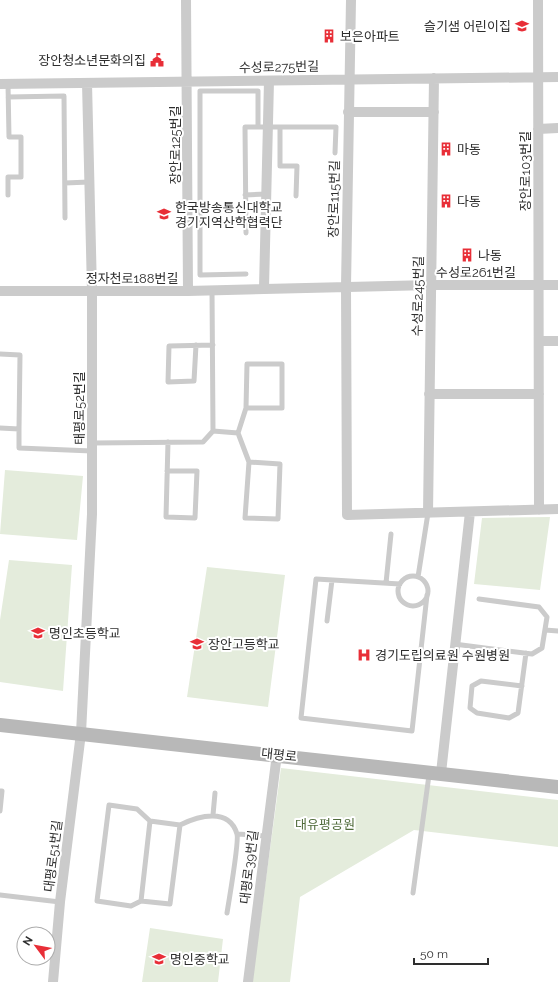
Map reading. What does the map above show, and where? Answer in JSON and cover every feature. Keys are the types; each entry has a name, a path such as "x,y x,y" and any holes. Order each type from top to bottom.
{"street":[{"name":"장안로125번길","path":"186,0 188,291"},
{"name":"장안로115번길","path":"346,286 351,0"},
{"name":"장안로103번길","path":"538,0 539,510"},
{"name":"수성로275번길","path":"4,84 558,77"},
{"name":"수성로245번길","path":"428,513 434,78"},
{"path":"264,288 266,194 263,126 269,81"},
{"name":"태평로52번길","path":"81,733 90,554 92,447 92,291 87,83"},
{"path":"348,112 434,112"},
{"path":"538,129 558,128"},
{"name":"수성로261번길","path":"346,286 558,285"},
{"path":"346,286 347,515 558,509"},
{"name":"정자천로188번길","path":"0,291 188,291 346,286"},
{"path":"539,341 558,341"},
{"path":"429,394 539,394"},
{"path":"435,773 454,644 470,512"},
{"name":"대평로","path":"0,725 277,754 558,787"},
{"name":"대평로51번길","path":"53,982 60,902 81,733"},
{"name":"대평로39번길","path":"248,982 277,754"}],"lane":[{"path":"4,84 8,97 9,137 21,137 21,177 8,177 8,194"},
{"path":"246,274 200,275 200,91 258,91 263,126"},
{"path":"8,97 64,96 65,218"},
{"path":"246,233 245,126 336,127 335,153"},
{"path":"280,126 280,166 297,166 296,196"},
{"path":"65,182 89,182"},
{"path":"245,195 266,194"},
{"path":"0,354 20,355 19,448 92,447 168,442 203,442 213,431 212,290"},
{"path":"196,345 194,381 168,382 169,346 196,345 213,345"},
{"path":"246,408 282,408 282,364 247,364 246,408 238,433 248,462 245,518 278,519 280,464 248,462"},
{"path":"0,428 19,429"},
{"path":"213,431 238,433"},
{"path":"167,471 197,471 195,518 166,517 167,471 168,442"},
{"path":"418,577 428,513"},
{"path":"386,583 391,534"},
{"path":"400,584 316,579 301,718 412,732 427,595 427,586 422,579 418,577 407,577 398,588 400,599 408,605 422,603 427,595"},
{"path":"327,621 332,580"},
{"path":"454,644 526,654 532,654 542,648 547,617 539,607 479,599"},
{"path":"545,630 558,631"},
{"path":"522,686 482,682 472,686 470,708 477,714 509,718 518,713 522,686 526,654"},
{"path":"413,892 435,773"},
{"path":"0,791 2,792 0,811"},
{"path":"213,815 215,793"},
{"path":"180,825 170,904 140,901 131,906 97,901 109,805 137,808 150,821 180,825 201,816 213,815 229,820 238,834 227,913"},
{"path":"140,901 150,821"},
{"path":"238,834 266,836"},
{"path":"0,895 60,902"}],"green space":[{"path":"5,470 83,476 77,540 0,534"},
{"path":"550,517 540,590 474,584 482,518"},
{"name":"명인초등학교","path":"9,560 72,565 63,691 0,682 0,620"},
{"path":"207,567 285,575 268,707 187,697"},
{"name":"대유평공원","path":"281,768 558,800 558,847 414,830 300,897 290,982 252,982"},
{"path":"150,928 223,939 218,982 142,982"}],"place":[{"name":"슬기샘 어린이집","path":"522,26"},
{"name":"보은아파트","path":"329,36"},
{"name":"장안청소년문화의집","path":"157,60"},
{"name":"마동","path":"446,149"},
{"name":"다동","path":"446,201"},
{"name":"한국방송통신대학교 경기지역산학협력단","path":"164,214"},
{"name":"나동","path":"467,255"},
{"name":"명인초등학교","path":"38,633"},
{"name":"장안고등학교","path":"197,644"},
{"name":"경기도립의료원 수원병원","path":"364,655"},
{"name":"명인중학교","path":"159,959"}]}
